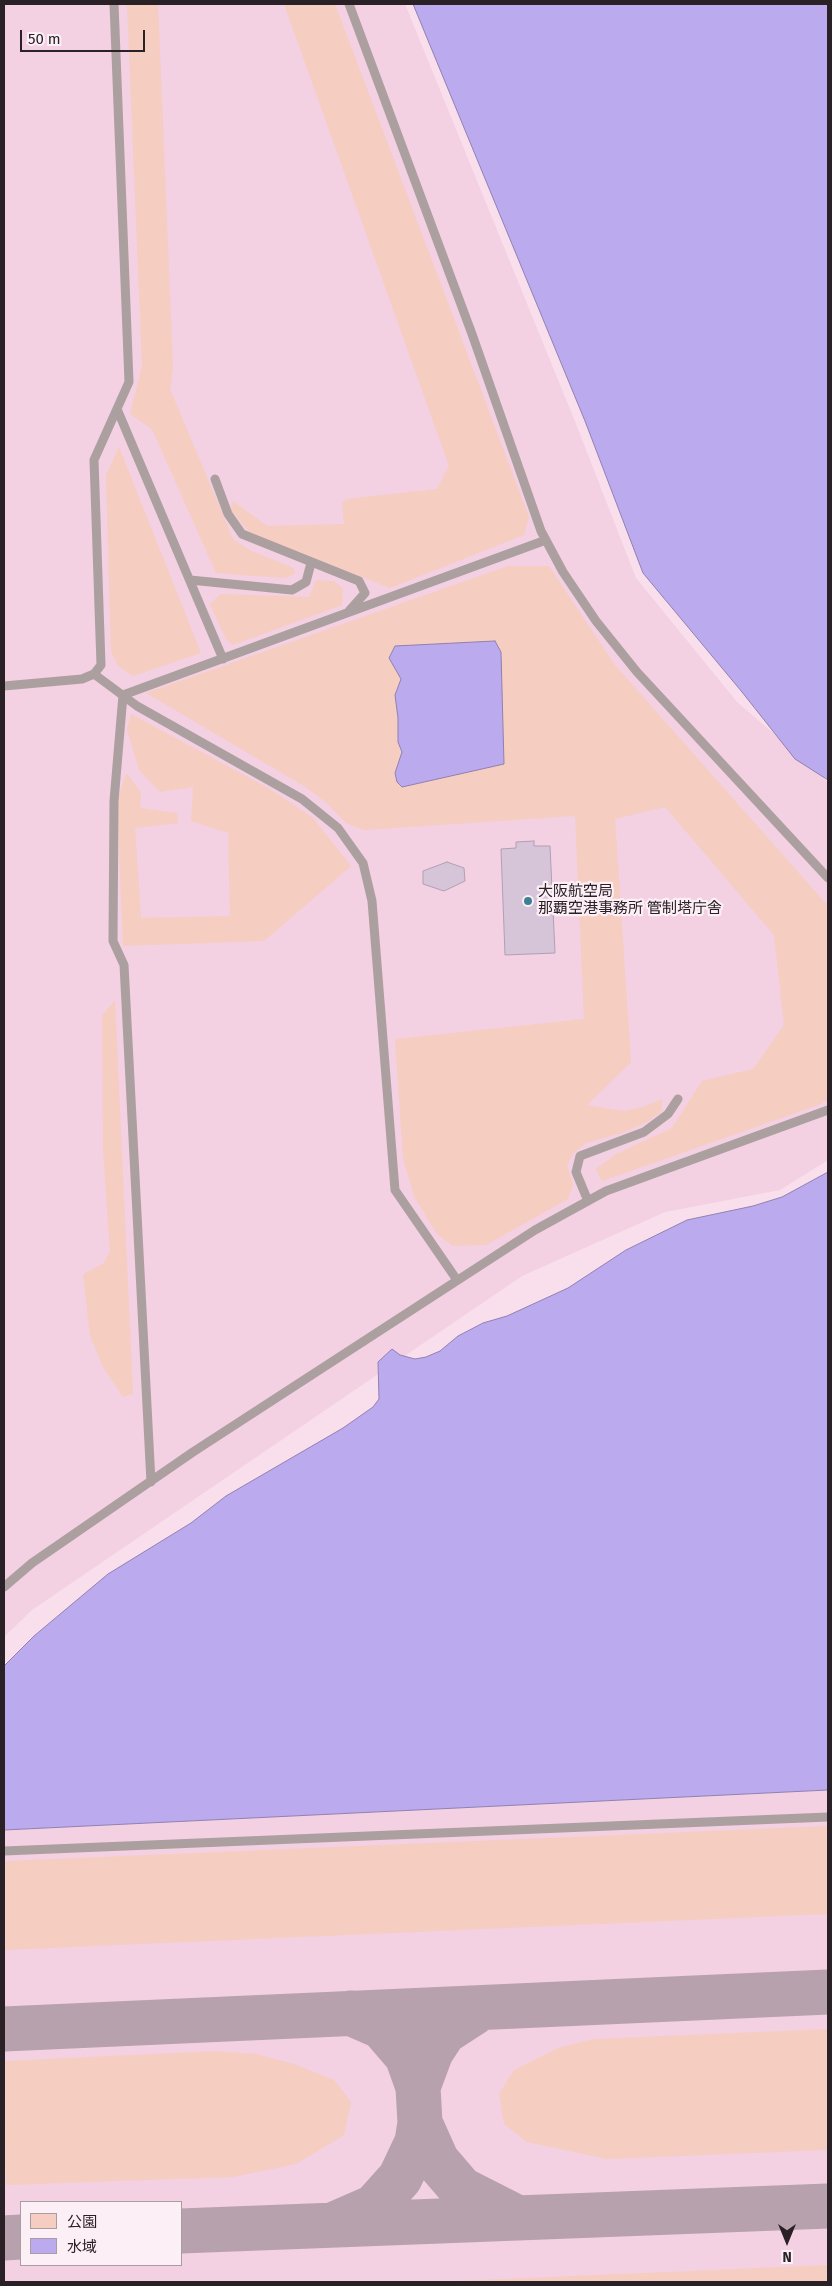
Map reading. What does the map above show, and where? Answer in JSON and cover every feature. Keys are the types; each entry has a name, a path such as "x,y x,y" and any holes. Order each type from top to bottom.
{"lane":[{"path":"4,686 82,679 94,674 101,665 94,460 129,382 114,4"},
{"path":"349,4 472,334 541,531 563,572 596,620 637,672 828,878"},
{"path":"116,409 224,659"},
{"path":"215,479 228,514 242,534 360,581 365,593 347,613"},
{"path":"123,695 546,540"},
{"path":"190,580 292,590 306,582 311,563"},
{"path":"94,674 137,706 302,799 338,828 363,863 372,901 394,1190 457,1280"},
{"path":"123,695 114,800 113,941 124,965 151,1482"},
{"path":"588,1201 576,1172 580,1156 644,1132 668,1114 678,1099"},
{"path":"4,1587 32,1563 151,1482 535,1230 606,1191 828,1110"},
{"path":"4,1851 828,1817"}],"shaded area":[{"path":"4,4 405,4 576,424 636,578 737,702 815,769 828,783 828,1160 780,1190 665,1212 522,1276 32,1610 4,1637"},
{"path":"828,1790 828,2282 4,2282 4,1830"}],"green space":[{"path":"127,4 158,4 173,367 170,389 233,539 251,551 294,568 295,574 284,578 216,573 152,429 130,414 142,366"},
{"path":"284,4 335,4 529,517 524,535 390,588 250,533 231,510 233,501 267,526 344,524 342,504 346,499 437,489 449,466"},
{"path":"119,447 201,653 133,676 118,666 111,652 106,475"},
{"path":"508,566 549,566 614,664 828,906 828,1099 821,1104 602,1181 596,1169 616,1154 672,1128 702,1081 753,1069 784,1025 774,935 665,807 615,819 631,1062 587,1105 623,1111 643,1107 662,1099 662,1111 647,1122 622,1133 586,1143 572,1155 567,1166 573,1184 568,1199 486,1245 453,1246 437,1234 414,1196 403,1158 395,1039 584,1019 575,816 364,830 346,823 327,803 304,786 146,693"},
{"path":"316,580 334,581 343,589 342,605 233,645 226,639 210,604 221,594 309,597"},
{"path":"131,714 268,788 312,817 351,866 264,941 123,946 117,803 126,773 141,792 140,808 177,813 178,823 135,828 141,918 230,916 228,833 191,821 193,787 160,792 139,770 127,729"},
{"path":"115,1000 133,1394 123,1397 103,1367 90,1336 83,1274 103,1264 110,1252 103,1150 102,1016"},
{"path":"828,1826 828,1914 4,1950 4,1864 7,1861"},
{"path":"828,2029 828,2150 607,2159 527,2142 504,2124 499,2094 514,2070 558,2048 594,2039"},
{"path":"216,2051 256,2054 294,2064 334,2080 351,2102 344,2135 296,2164 233,2177 6,2185 4,2061"},
{"path":"828,2265 828,2282 435,2282"}],"water":[{"path":"413,4 828,4 828,780 795,759 643,573 585,421"},
{"path":"495,641 501,652 504,764 402,787 397,782 395,773 402,752 398,742 398,718 395,695 401,679 389,658 395,646"},
{"path":"828,1172 828,1790 4,1830 4,1666 34,1636 108,1574 191,1523 226,1496 343,1428 373,1407 379,1399 378,1362 392,1349 400,1355 415,1359 426,1357 440,1351 458,1336 483,1323 507,1316 568,1288 626,1250 687,1220 753,1206 782,1197"}],"building":[{"name":"大阪航空局 那覇空港事務所 管制塔庁舎","path":"534,841 534,846 550,846 555,953 505,955 501,849 516,848 516,842"},
{"path":"447,862 464,868 465,881 444,891 423,884 423,871"}],"taxiway":[{"path":"4,2029 828,1992"},
{"path":"481,2008 444,2032 431,2052 418,2087 420,2123 437,2161 461,2189 516,2217"},
{"path":"335,2224 374,2207 400,2178 417,2142 420,2123 418,2087 407,2056 382,2027 350,2013"},
{"path":"182,2231 828,2206"},
{"path":"4,2238 20,2237"}],"place":[{"name":"大阪航空局 那覇空港事務所 管制塔庁舎","path":"528,901"}]}
